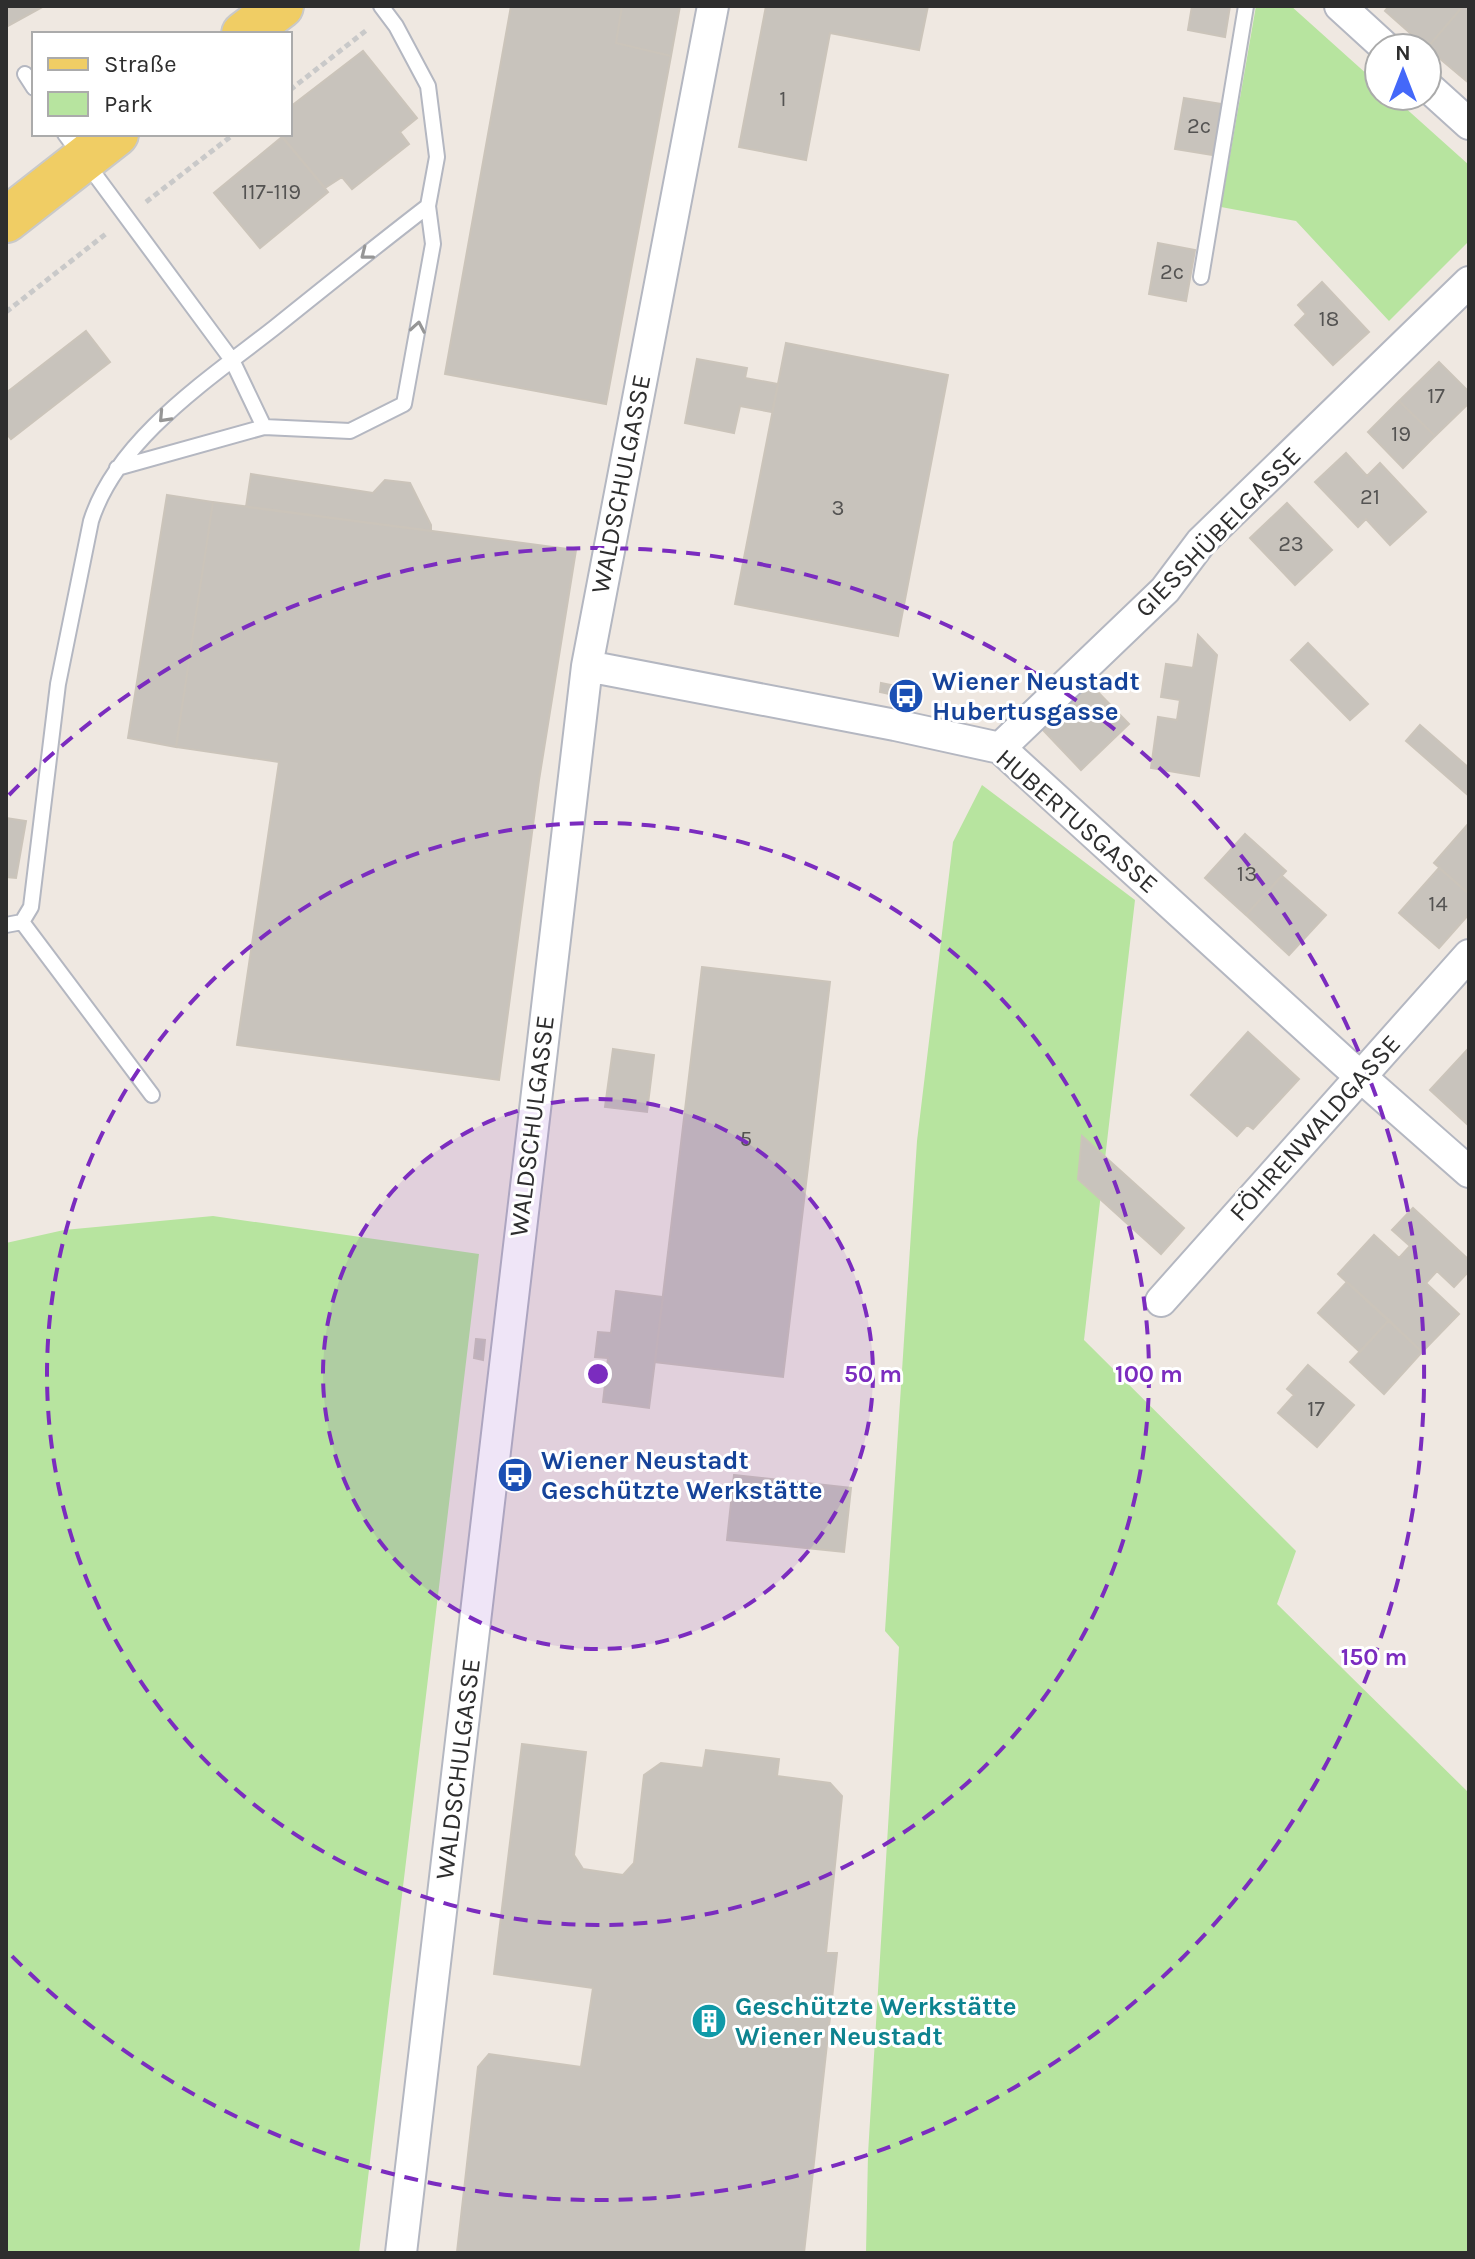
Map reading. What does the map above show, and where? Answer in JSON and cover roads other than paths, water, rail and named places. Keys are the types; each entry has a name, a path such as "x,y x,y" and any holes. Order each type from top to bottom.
{"main road":[{"path":"247,32 281,6"},
{"path":"6,220 74,147 110,136"}],"street":[{"name":"WALDSCHULGASSE","path":"401,2253 587,666 713,6"},
{"path":"1340,6 1368,32"},
{"path":"1443,100 1469,124"},
{"name":"GIESSHÜBELGASSE","path":"1000,748 1165,590 1201,542 1469,282"},
{"name":"HUBERTUSGASSE","path":"587,666 1000,748 1359,1076 1469,1172"},
{"name":"FÖHRENWALDGASSE","path":"1161,1301 1469,955"}],"lane":[{"path":"1201,277 1246,6"},
{"path":"117,468 264,427 350,431 404,404 433,244 428,206 437,157 428,86 384,10"},
{"path":"25,74 32,85"},
{"path":"74,147 232,360 264,427"},
{"path":"6,925 22,922 31,907 58,684 91,521 100,496 117,468 175,406 428,206"},
{"path":"22,922 152,1095"}],"place":[{"name":"Wiener Neustadt Hubertusgasse","path":"906,696"},
{"name":"Wiener Neustadt Geschützte Werkstätte","path":"515,1475"},
{"name":"Geschützte Werkstätte Wiener Neustadt","path":"709,2021"}]}
